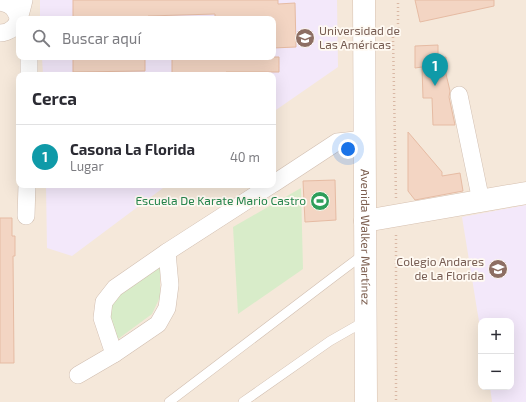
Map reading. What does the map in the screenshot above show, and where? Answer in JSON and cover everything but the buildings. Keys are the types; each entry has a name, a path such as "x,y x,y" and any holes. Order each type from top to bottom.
{"main road":[{"name":"Avenida Walker Martínez","path":"364,0 366,402"},
{"path":"365,221 526,193"}],"street":[{"path":"20,16 24,0"},
{"path":"0,2 6,3 14,8 18,16"},
{"path":"0,33 13,28 16,24"},
{"path":"29,60 29,72"},
{"path":"458,95 481,201"},
{"path":"276,181 337,142 365,139"},
{"path":"26,216 27,188"},
{"path":"114,354 102,318 104,302 115,288 266,188"},
{"path":"78,375 114,354 158,324 167,308 170,285 168,252"}],"lane":[{"path":"169,402 365,254"},
{"path":"243,402 330,341 366,321"}],"shaded area":[{"path":"0,0 526,0 526,402 0,402"},
{"name":"Universidad de Las Américas","path":"40,0 337,0 338,67 276,110 276,72 43,72 42,60 276,60 276,16 40,16"},
{"path":"46,188 163,188 72,256 47,248"},
{"name":"Colegio Andares de La Florida","path":"526,205 526,402 492,402 490,390 514,390 514,318 478,318 462,217"}],"green space":[{"path":"301,188 303,269 238,314 233,227"},
{"path":"160,265 160,297 152,314 118,339 108,314 112,298"}],"place":[{"name":"Universidad de Las Américas","path":"305,38"},
{"name":"Casona La Florida","path":"435,86"},
{"name":"Escuela De Karate Mario Castro","path":"320,201"},
{"name":"Colegio Andares de La Florida","path":"498,269"}]}
